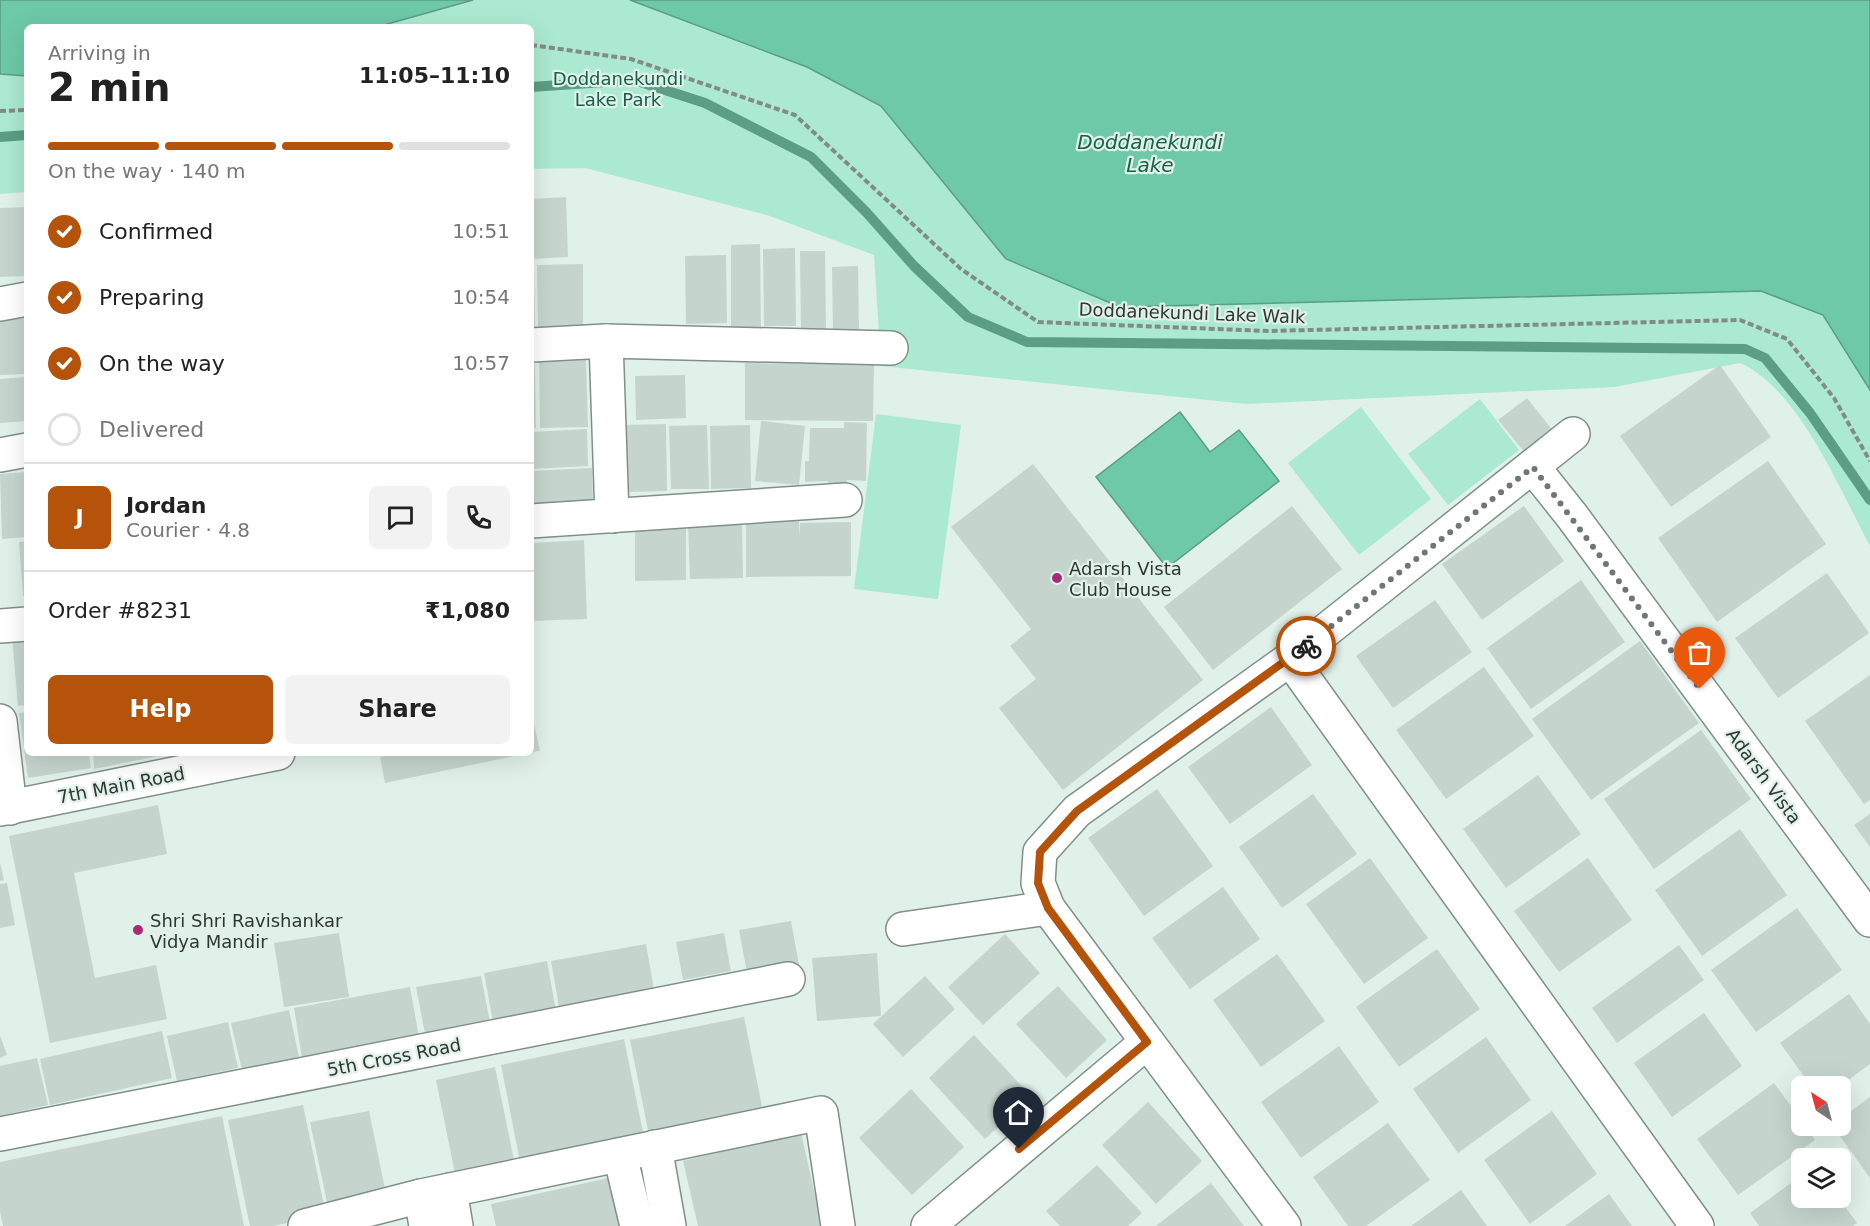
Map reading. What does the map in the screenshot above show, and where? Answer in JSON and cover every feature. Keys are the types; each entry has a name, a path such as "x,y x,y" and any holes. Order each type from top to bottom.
{"street":[{"path":"0,304 24,300"},
{"path":"534,345 606,340 891,348"},
{"path":"606,340 612,516"},
{"path":"1284,1226 1048,908 1038,883 1040,852 1077,811 1290,659 1572,434"},
{"path":"0,454 24,450"},
{"name":"Adarsh Vista","path":"1533,467 1572,516 1870,920"},
{"path":"534,521 845,500"},
{"path":"0,626 24,624"},
{"path":"1290,659 1697,1226"},
{"path":"0,721 5,808"},
{"name":"7th Main Road","path":"5,808 255,756"},
{"path":"903,929 1048,908"},
{"name":"5th Cross Road","path":"0,1134 788,979"},
{"path":"928,1226 1147,1042"},
{"path":"305,1226 432,1204 620,1155 821,1113 838,1226"},
{"path":"656,1147 669,1226"},
{"path":"620,1155 637,1226"},
{"path":"432,1204 456,1226"}],"path":[{"name":"Doddanekundi Lake Walk","path":"534,45 631,59 795,115 961,269 1038,322 1268,331 1740,320 1787,339 1834,398 1870,461"},
{"path":"0,111 24,110"}],"green space":[{"name":"Doddanekundi Lake Park","path":"473,0 630,0 807,67 881,106 1006,259 1120,307 1761,291 1823,315 1870,390 1870,546 1831,470 1799,418 1781,395 1761,376 1740,363 1614,387 1246,404 881,366 874,255 767,215 585,168 534,169 534,24 388,24"},
{"path":"0,74 24,76 24,192 0,194"},
{"path":"1480,399 1519,450 1448,505 1408,454"},
{"path":"1361,407 1431,499 1359,555 1288,463"},
{"path":"876,414 961,425 938,599 854,589"}],"water":[{"path":"0,0 473,0 388,24 24,24 24,76 0,74"},
{"name":"Doddanekundi Lake","path":"630,0 1870,0 1870,390 1823,315 1761,291 1120,307 1006,259 881,106 807,67"},
{"path":"1180,412 1210,452 1239,430 1279,481 1167,568 1096,477"}],"building":[{"path":"566,197 568,257 534,259 534,199"},
{"path":"24,207 24,276 0,277 0,208"},
{"path":"760,244 761,327 731,327 731,245"},
{"path":"795,248 796,326 764,326 763,249"},
{"path":"800,251 825,251 826,329 801,330"},
{"path":"726,255 727,323 686,324 685,256"},
{"path":"583,264 583,326 538,327 537,265"},
{"path":"858,266 859,333 833,333 832,267"},
{"path":"534,268 535,327 534,327"},
{"path":"24,310 24,374 0,375 0,311"},
{"path":"586,360 588,427 540,428 539,361"},
{"path":"745,363 874,364 873,421 745,420"},
{"path":"534,364 535,364 536,428 534,428"},
{"path":"1720,365 1771,437 1671,507 1620,436"},
{"path":"685,375 686,418 636,420 635,376"},
{"path":"24,377 24,421 0,423 0,379"},
{"path":"1527,398 1554,432 1526,454 1498,420"},
{"path":"761,421 805,426 799,485 755,481"},
{"path":"844,422 867,423 866,481 847,480 847,486 828,486 828,481 805,482 805,461 809,461 810,428 844,428"},
{"path":"666,424 667,491 628,492 626,425"},
{"path":"707,425 709,489 671,489 669,426"},
{"path":"750,425 751,488 711,489 710,426"},
{"path":"587,429 588,466 534,469 534,432"},
{"path":"1768,461 1826,544 1717,622 1658,538"},
{"name":"Adarsh Vista Club House","path":"1033,464 1203,680 1063,790 999,708 1036,679 1010,646 1031,629 951,527"},
{"path":"592,468 593,508 534,511 534,471"},
{"path":"24,472 24,537 2,539 0,474"},
{"path":"1292,506 1342,569 1213,670 1164,607"},
{"path":"1524,506 1564,561 1482,620 1442,564"},
{"path":"746,521 799,521 799,538 800,523 851,522 851,576 746,577"},
{"path":"742,522 743,578 690,579 688,523"},
{"path":"686,527 686,580 635,581 635,529"},
{"path":"584,540 587,619 534,621 534,543"},
{"path":"24,541 24,596 23,596 19,542"},
{"path":"1827,573 1869,633 1778,698 1735,638"},
{"path":"1581,580 1625,642 1531,709 1487,648"},
{"path":"1435,600 1472,652 1393,708 1356,656"},
{"path":"24,636 24,705 18,706 12,637"},
{"path":"1640,641 1699,723 1591,800 1532,719"},
{"path":"1484,667 1534,736 1446,799 1396,730"},
{"path":"1870,675 1870,800 1864,804 1805,721"},
{"path":"1271,707 1312,765 1230,824 1188,767"},
{"path":"24,712 24,749 19,713"},
{"path":"534,724 540,751 534,752"},
{"path":"1701,730 1751,799 1654,869 1604,799"},
{"path":"25,756 89,756 91,768 28,778"},
{"path":"93,756 159,756 94,769"},
{"path":"384,756 514,756 385,783 380,757"},
{"path":"1538,775 1581,834 1506,888 1463,829"},
{"path":"1157,789 1213,866 1144,916 1088,838"},
{"path":"1313,794 1357,854 1282,908 1239,847"},
{"path":"158,805 167,854 74,873 95,978 156,965 167,1019 50,1043 9,836"},
{"path":"1870,814 1870,847 1854,825"},
{"path":"1740,829 1787,895 1702,956 1655,890"},
{"path":"1370,858 1428,938 1364,984 1306,904"},
{"path":"1588,858 1632,920 1559,972 1514,911"},
{"path":"0,863 4,880 0,881"},
{"path":"7,883 15,925 0,928 0,884"},
{"path":"1223,887 1260,939 1190,989 1152,938"},
{"path":"1797,908 1842,970 1756,1032 1711,970"},
{"path":"791,921 799,965 747,973 739,930"},
{"path":"339,933 349,997 284,1007 274,943"},
{"path":"724,933 731,971 683,980 676,942"},
{"path":"1005,934 1040,973 983,1025 948,987"},
{"path":"646,944 654,990 559,1007 551,961"},
{"path":"1679,945 1704,980 1617,1043 1592,1008"},
{"path":"1437,949 1480,1009 1399,1067 1356,1007"},
{"path":"877,953 881,1016 817,1021 812,958"},
{"path":"1277,954 1325,1021 1261,1067 1213,1000"},
{"path":"547,961 556,1011 493,1022 484,973"},
{"path":"481,976 490,1022 425,1034 416,987"},
{"path":"925,976 955,1009 903,1057 873,1024"},
{"path":"1058,986 1107,1040 1066,1078 1016,1024"},
{"path":"410,987 419,1037 302,1058 294,1008"},
{"path":"1849,994 1870,1024 1870,1064 1851,1078 1851,1076 1804,1076 1780,1043"},
{"path":"289,1010 299,1057 242,1070 231,1023"},
{"path":"1704,1013 1742,1066 1672,1117 1634,1063"},
{"path":"744,1017 765,1121 651,1145 630,1040"},
{"path":"228,1022 238,1068 177,1081 167,1036"},
{"path":"162,1031 172,1078 50,1105 40,1059"},
{"path":"0,1035 7,1055 0,1058"},
{"path":"974,1035 1031,1096 985,1139 929,1078"},
{"path":"1486,1037 1531,1100 1458,1153 1413,1089"},
{"path":"624,1039 646,1147 522,1172 501,1065"},
{"path":"1339,1046 1379,1102 1301,1158 1261,1102"},
{"path":"37,1058 48,1105 0,1116 0,1066"},
{"path":"495,1067 516,1170 457,1183 436,1080"},
{"path":"1774,1083 1791,1106 1791,1136 1812,1136 1815,1140 1804,1148 1791,1148 1791,1157 1738,1195 1697,1139"},
{"path":"911,1089 964,1147 912,1195 859,1138"},
{"path":"1870,1097 1870,1178 1851,1152 1851,1148 1848,1148 1840,1136 1851,1136 1851,1111"},
{"path":"1148,1102 1202,1161 1156,1204 1102,1145"},
{"path":"303,1105 326,1215 273,1226 250,1226 228,1120"},
{"path":"369,1111 387,1199 329,1211 310,1122"},
{"path":"1552,1111 1597,1174 1530,1224 1484,1160"},
{"path":"222,1116 244,1226 3,1226 0,1211 0,1162"},
{"path":"1388,1123 1430,1180 1366,1226 1348,1226 1313,1177"},
{"path":"801,1133 822,1226 698,1226 683,1161"},
{"path":"1097,1165 1142,1213 1128,1226 1060,1226 1046,1211"},
{"path":"608,1178 619,1226 496,1226 491,1204"},
{"path":"1211,1183 1244,1226 1156,1226"},
{"path":"1791,1183 1791,1208 1846,1208 1857,1223 1853,1226 1759,1226 1750,1213"},
{"path":"1461,1190 1487,1226 1411,1226"},
{"path":"1609,1194 1632,1226 1565,1226"}],"waterway":[{"path":"534,87 634,80 705,103 811,157 867,213 914,266 968,317 1027,342 1745,349 1765,358 1810,413 1870,500"},
{"path":"0,137 24,135"}],"way so far":[{"path":"1306,646 1533,467 1700,689"}],"place":[{"name":"Adarsh Vista Club House","path":"1057,578"},
{"name":"Shri Shri Ravishankar Vidya Mandir","path":"138,930"}],"route":[{"path":"1019,1149 1147,1042 1048,908 1038,883 1040,852 1077,811 1306,646"}]}
